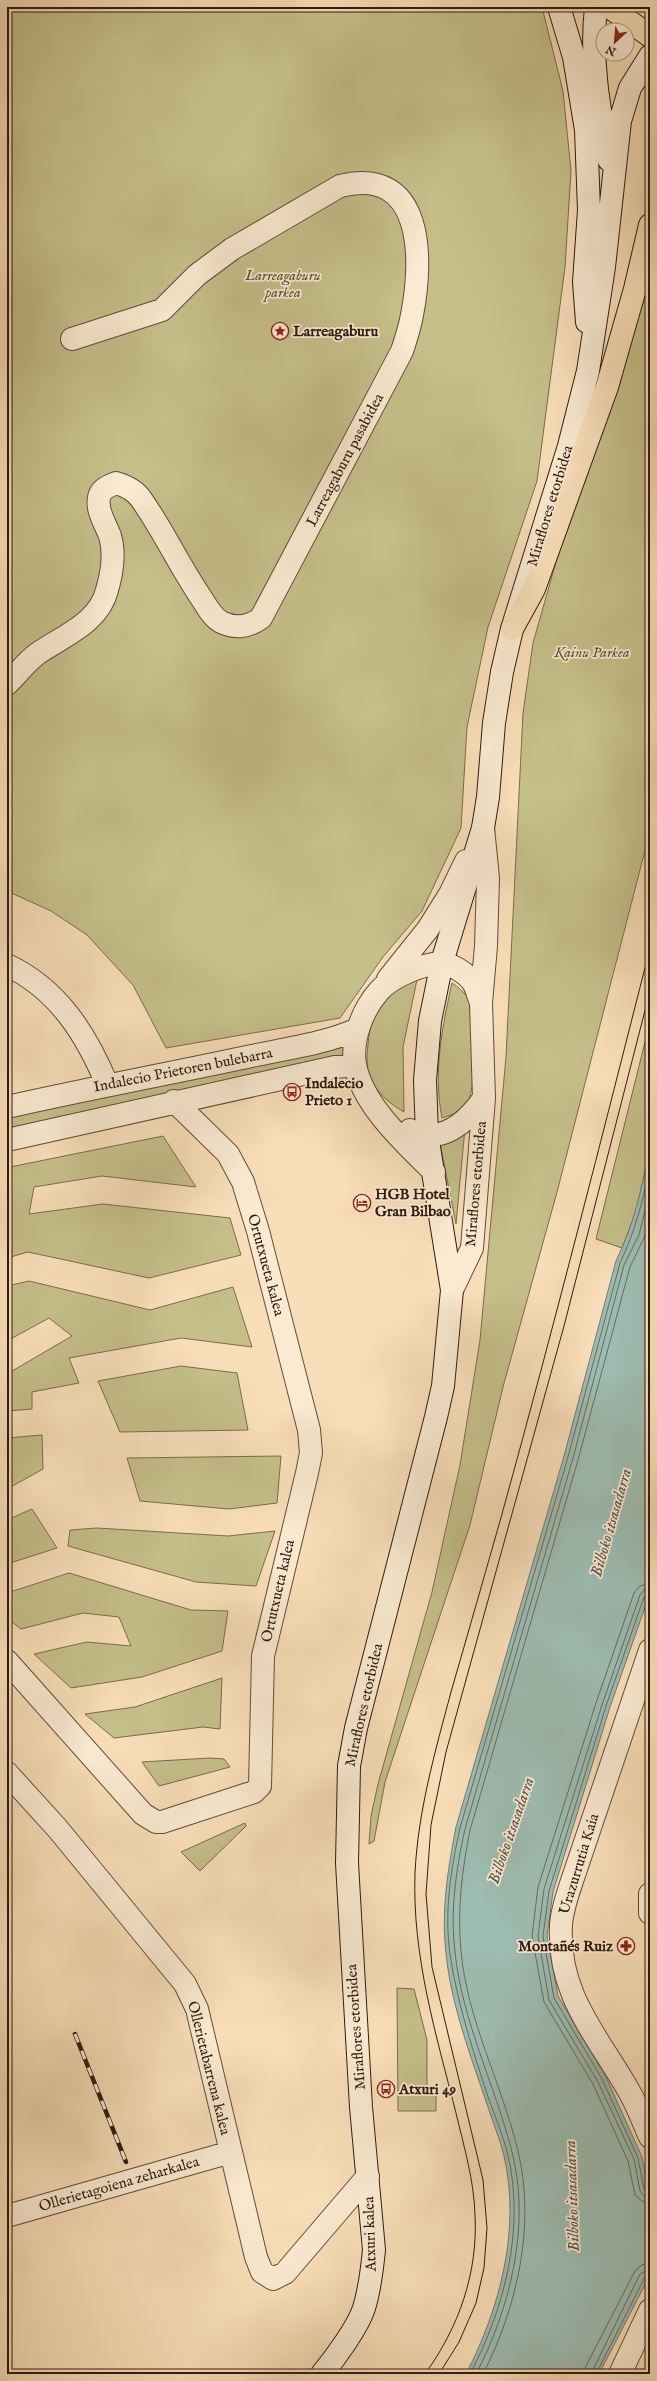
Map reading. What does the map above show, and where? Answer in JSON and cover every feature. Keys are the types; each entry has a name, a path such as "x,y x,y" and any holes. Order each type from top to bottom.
{"main road":[{"path":"609,7 650,36"},
{"path":"512,629 534,589 607,387 635,290 650,225"}],"street":[{"path":"559,7 574,57 586,130 589,210 584,282 590,358"},
{"name":"Miraflores etorbidea","path":"596,7 593,40 596,85 613,183"},
{"name":"Miraflores etorbidea","path":"368,2176 360,2100 346,1863 349,1766 356,1728 443,1386 452,1290 427,1135 425,1080 430,1021 442,962 483,828 488,797 494,723 502,672 512,629 569,446 590,358 623,107 630,88 650,56"},
{"name":"Larreagaburu pasabidea","path":"7,684 36,655 90,620 100,608 107,592 112,565 110,538 99,508 99,497 105,488 116,483 127,486 141,498 181,569 212,614 220,621 232,626 253,624 261,618 402,350 412,316 417,278 415,234 410,213 401,198 388,188 375,183 358,182 340,186 232,249 198,275 162,310 72,339"},
{"name":"Miraflores etorbidea","path":"434,1172 394,1131 376,1109 365,1090 355,1065 354,1052 358,1029 364,1013 380,989 428,929 450,894 483,828"},
{"name":"Miraflores etorbidea","path":"452,1290 472,1248 484,1098 481,1003 486,946 488,878 483,828"},
{"name":"Miraflores etorbidea","path":"380,989 411,970 442,962 455,968 472,981 481,1003"},
{"path":"7,965 50,993 76,1023 107,1084"},
{"name":"Indalecio Prietoren bulebarra","path":"7,1107 107,1084 182,1071 331,1039 358,1029"},
{"name":"Indalecio Prietoren bulebarra","path":"7,1140 174,1101 335,1067 355,1065"},
{"name":"Miraflores etorbidea","path":"376,1109 412,1131 427,1135 453,1131 470,1118 484,1098"},
{"name":"Ortutxueta kalea","path":"7,1661 143,1814 156,1822 162,1822 254,1792 260,1786 262,1656 307,1473 311,1453 309,1430 258,1231 243,1182 228,1154 174,1101"},
{"name":"Urazurrutia Kaia","path":"650,1650 576,1870 563,1911 561,1926 564,1966 571,1995 630,2093 650,2137"},
{"name":"Ollerietabarrena kalea","path":"7,1773 72,1846 185,1984 197,2008 256,2257 262,2272 272,2279 285,2273 368,2176"},
{"path":"650,1894 650,1913"},
{"name":"Ollerietagoiena zeharkalea","path":"7,2216 231,2152"},
{"name":"Atxuri kalea","path":"322,2374 334,2359 363,2310 371,2281 373,2236 368,2176"},
{"path":"620,2374 650,2310"}],"green space":[{"name":"Larreagaburu parkea","path":"7,7 542,7 563,91 571,171 565,267 537,481 488,627 467,727 461,828 422,911 383,957 340,1018 166,1048 133,985 87,935 51,911 7,891"},
{"name":"Kainu Parkea","path":"650,261 650,831 557,1192 503,1387 470,1525 385,1782 374,1841 369,1844 371,1816 378,1784 432,1592 460,1465 480,1340 506,1057 523,713 533,643 573,502"},
{"path":"418,975 403,1047 404,1112 383,1096 371,1081 367,1068 368,1044 373,1020 382,1002 397,987"},
{"path":"452,983 468,997 477,1016 474,1074 470,1097 466,1106 460,1111 442,1118 438,1084 440,1050"},
{"path":"650,1022 650,1148 636,1212 622,1248 596,1239"},
{"path":"343,1045 345,1048 343,1055 7,1129 7,1117"},
{"path":"465,1128 456,1224 440,1143"},
{"path":"163,1136 196,1187 102,1176 34,1187 29,1214 103,1204 230,1218 241,1255 149,1278 28,1252 7,1258 7,1175 10,1167"},
{"path":"29,1281 150,1310 233,1287 252,1347 181,1338 69,1358 79,1383 32,1392 32,1409 7,1411 7,1374 72,1336 49,1318 7,1341 7,1286"},
{"path":"181,1366 237,1373 248,1430 120,1432 98,1381"},
{"path":"42,1435 43,1469 7,1489 7,1438"},
{"path":"281,1456 277,1503 229,1509 140,1501 127,1458"},
{"path":"32,1509 57,1548 7,1564 7,1520"},
{"path":"97,1528 228,1536 275,1531 256,1586 196,1582 68,1546 70,1530"},
{"path":"69,1573 191,1610 228,1611 222,1651 142,1677 71,1688 34,1654 87,1642 131,1646 119,1617 83,1613 21,1629 7,1618 7,1593"},
{"path":"222,1678 220,1729 203,1727 114,1738 85,1714 135,1707"},
{"path":"210,1758 224,1759 230,1767 159,1786 142,1762"},
{"path":"245,1823 246,1826 200,1871 181,1852"},
{"path":"397,1988 414,1989 427,2040 427,2091 436,2091 436,2111 398,2111"}],"water":[{"name":"Bilboko itsasadarra","path":"650,1148 650,1593 610,1707 553,1892 547,1936 558,1996 606,2077 642,2157 650,2198 650,2275 599,2374 466,2374 489,2322 504,2268 510,2212 509,2184 504,2156 462,2031 452,1992 446,1953 444,1921 448,1874 456,1827 564,1456 616,1261 623,1247 637,1206"}],"tram line":[{"path":"425,2374 448,2337 464,2299 473,2258 475,2215 473,2189 468,2164 433,2024 421,1965 417,1934 415,1873 423,1804 451,1692 502,1514 540,1373 650,948"},
{"path":"439,2374 459,2342 476,2303 484,2268 487,2228 483,2180 432,1967 426,1894 431,1825 446,1752 564,1326 650,991"}],"railway":[{"path":"75,2034 126,2162"}],"place":[{"name":"Larreagaburu","path":"280,331"},
{"name":"Indalecio Prieto 1","path":"292,1092"},
{"name":"HGB Hotel Gran Bilbao","path":"362,1203"},
{"name":"Montañés Ruiz","path":"626,1946"},
{"name":"Atxuri 49","path":"386,2089"}]}
